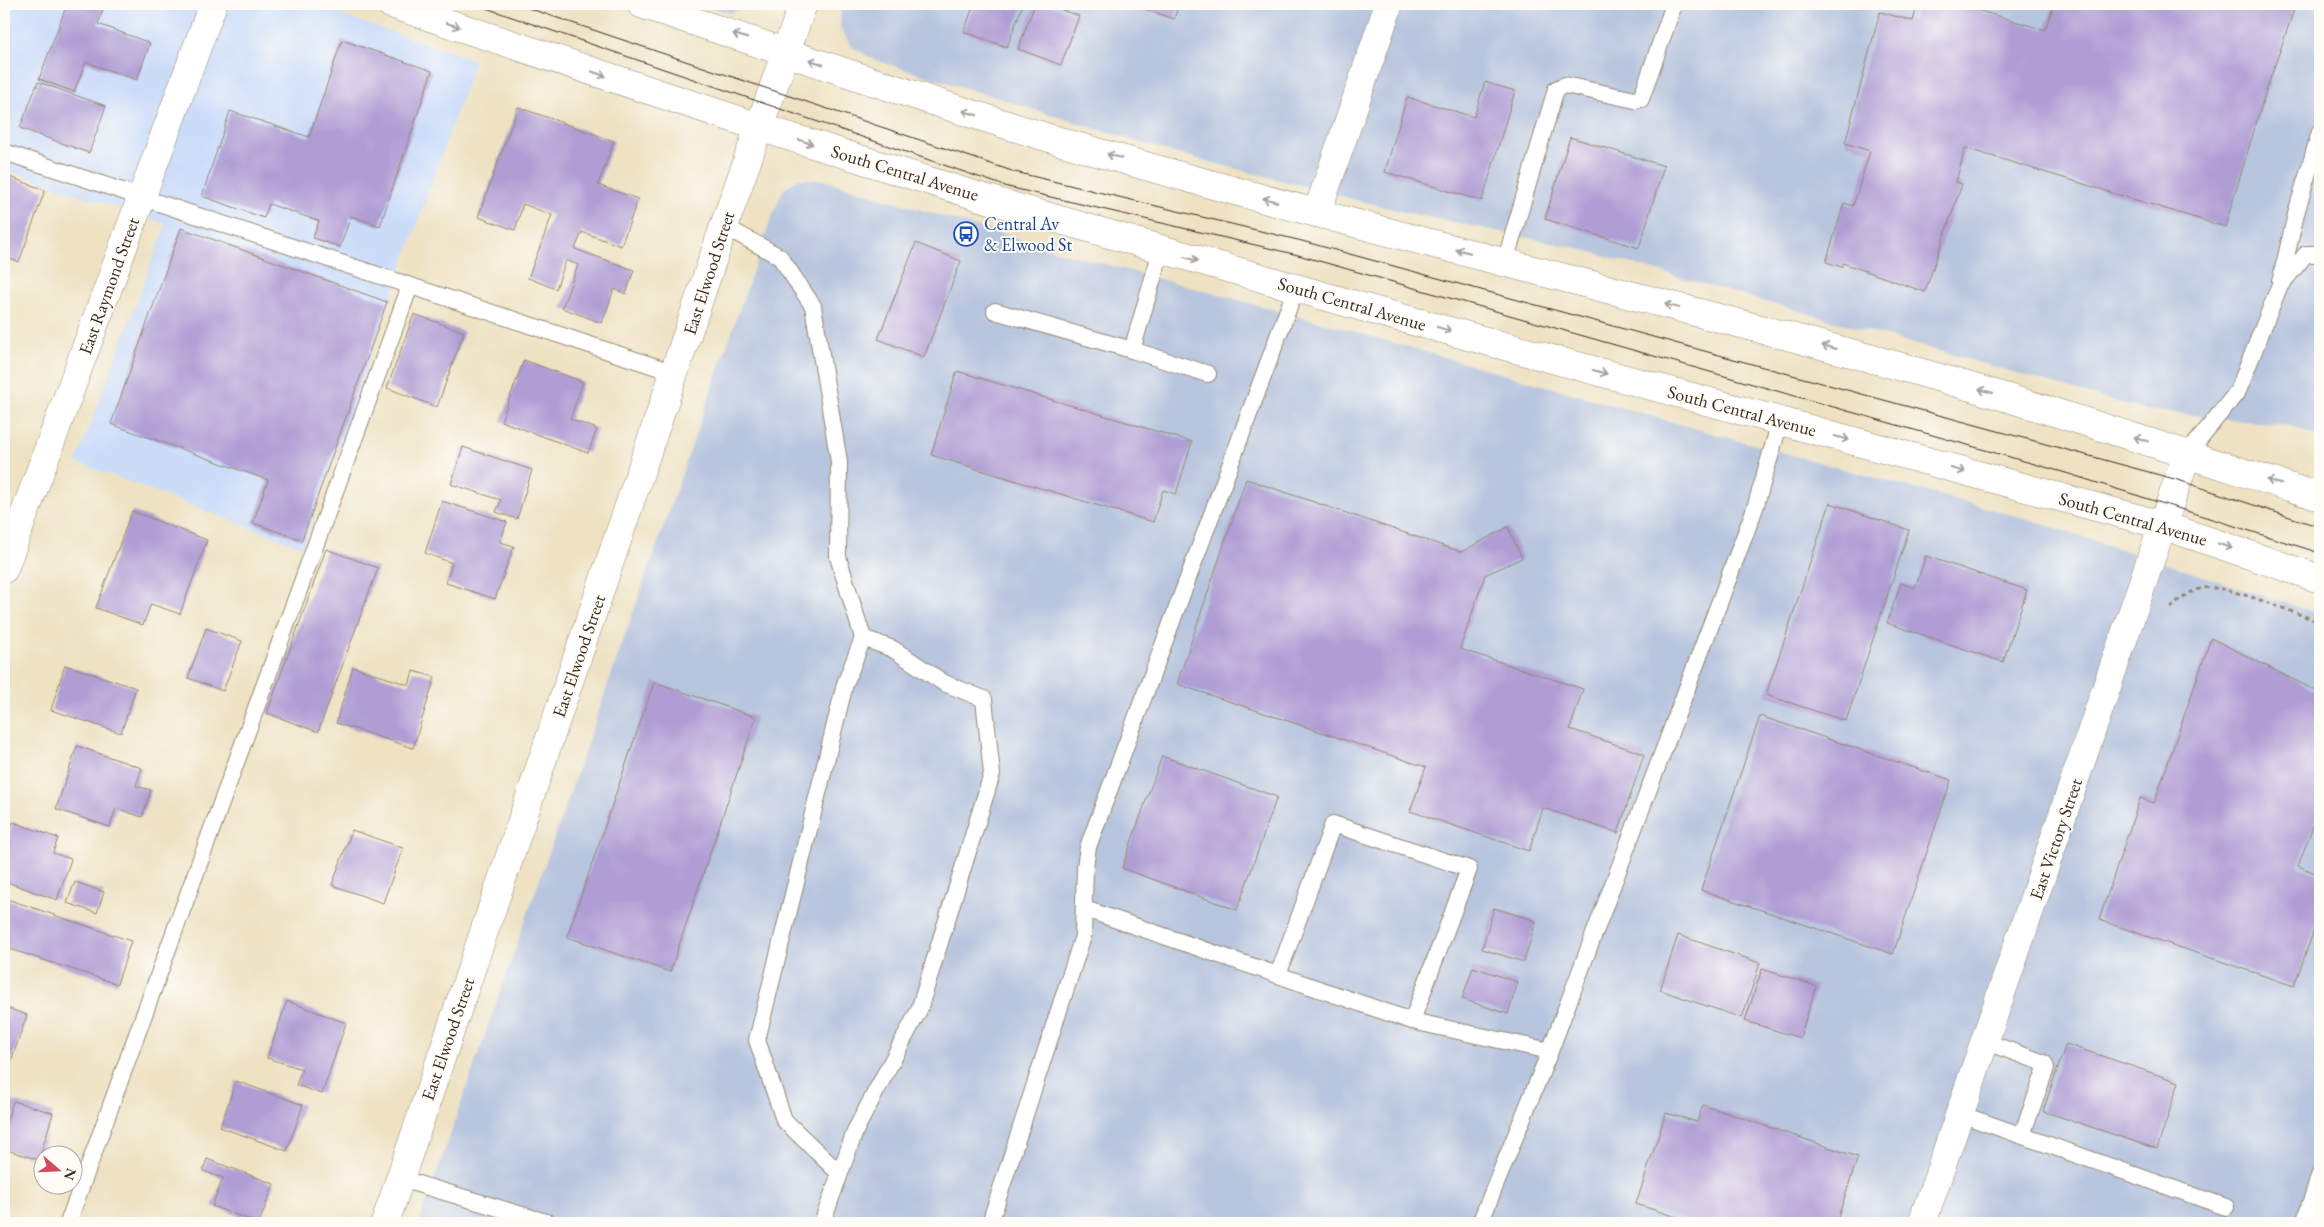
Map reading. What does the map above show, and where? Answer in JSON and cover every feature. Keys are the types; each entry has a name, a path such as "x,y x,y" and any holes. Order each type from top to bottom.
{"main road":[{"name":"East Raymond Street","path":"4,569 213,4"},
{"name":"South Central Avenue","path":"391,4 759,127 977,196 1161,251 1780,422 2162,525 2320,578"},
{"path":"641,4 924,99 1058,140 1317,213 1870,358 2028,404 2320,497"},
{"name":"East Elwood Street","path":"386,1223 724,226 803,4"},
{"path":"1317,213 1389,4"},
{"name":"East Victory Street","path":"1922,1223 1986,1042 2187,454"}],"lane":[{"path":"1505,262 1556,89 1565,85 1635,100 1641,99 1674,4"},
{"path":"2187,454 2238,392 2279,287 2297,210 2320,132"},
{"path":"4,152 675,374"},
{"path":"724,226 780,257 812,306 839,462 838,557 863,638 845,684 756,1040 784,1120 840,1174"},
{"path":"1132,350 1161,251"},
{"path":"2279,287 2306,254 2320,254"},
{"path":"68,1223 410,286"},
{"path":"990,1223 1083,936 1085,867 1088,848 1296,288"},
{"path":"995,311 1208,374"},
{"path":"1480,1223 1550,1052 1755,508 1780,422"},
{"path":"822,1223 856,1129 919,1010 992,774 984,699 944,683 893,648 863,638"},
{"path":"1278,975 1333,824 1470,869 1412,1022"},
{"path":"1084,909 1412,1022 1550,1052"},
{"path":"1986,1042 2044,1063 2046,1068 2022,1135"},
{"path":"1960,1114 2226,1207"},
{"path":"2304,1223 2320,1174"},
{"path":"400,1179 549,1223"}],"path":[{"path":"2133,612 2162,622 2172,606 2188,594 2204,588 2221,588 2320,622"}],"shaded area":[{"path":"4,4 308,4 475,60 303,547 76,462 166,224 4,169"},
{"path":"703,4 759,4 730,13"},
{"path":"841,4 2320,4 2320,438 2290,426 2145,410 1577,248 1404,212 1171,152 875,60 852,47 840,27"},
{"path":"798,179 823,180 1060,252 1324,323 1711,433 2031,520 2320,614 2320,1223 419,1223 773,214 783,190"}],"building":[{"path":"67,4 105,4 98,24 150,43 137,80 86,62 74,92 39,79"},
{"path":"974,4 1023,4 1007,47 964,32"},
{"path":"1035,4 1045,4 1079,16 1061,65 1018,49"},
{"path":"1130,4 1179,4 1174,19"},
{"path":"1918,4 1957,4 2045,30 2054,4 2296,4 2265,94 2225,227 1965,148 1956,182 1962,184 1925,292 1843,263 1842,267 1826,262 1844,203 1853,206 1870,151 1845,143 1880,12 1913,21"},
{"path":"342,40 432,71 380,226 351,216 340,247 313,238 319,221 269,204 264,218 202,196 230,111 309,137"},
{"path":"38,82 106,106 89,153 20,128"},
{"path":"1485,82 1515,91 1482,201 1385,172 1407,97 1474,117"},
{"path":"518,107 614,141 598,185 638,199 621,246 582,232 575,249 634,270 626,294 614,289 602,323 562,308 578,265 566,260 556,289 528,278 552,215 523,204 515,230 478,217"},
{"path":"1570,137 1664,166 1639,248 1545,219"},
{"path":"4,175 45,190 19,262 4,256"},
{"path":"181,228 387,302 302,540 253,523 268,480 111,424"},
{"path":"916,243 961,261 924,357 878,339"},
{"path":"414,314 464,332 437,407 387,388"},
{"path":"524,360 583,382 570,419 597,429 588,453 501,421"},
{"path":"957,371 1192,442 1176,494 1163,490 1153,522 931,455"},
{"path":"463,447 532,470 517,519 496,512 501,500 451,484"},
{"path":"1246,479 1461,552 1508,527 1522,558 1485,575 1460,649 1583,689 1570,729 1644,754 1618,833 1543,808 1529,851 1410,811 1426,767 1177,684"},
{"path":"442,501 507,522 500,542 514,546 495,599 446,583 452,563 425,553"},
{"path":"1830,503 1909,530 1846,721 1766,695"},
{"path":"132,511 207,540 180,614 151,604 143,625 96,608"},
{"path":"326,549 378,568 318,732 267,713"},
{"path":"1926,556 2027,590 2003,662 1887,623 1901,583 1915,588"},
{"path":"206,628 242,641 223,691 188,678"},
{"path":"2211,638 2320,693 2320,807 2298,866 2320,875 2320,913 2294,986 2099,920 2140,798 2154,803"},
{"path":"65,665 136,688 121,733 51,710"},
{"path":"353,667 409,685 413,671 435,677 413,748 336,723"},
{"path":"654,682 756,717 670,972 567,937"},
{"path":"1760,716 1951,780 1893,954 1701,890"},
{"path":"77,746 142,768 136,786 151,790 142,817 116,808 110,827 56,809"},
{"path":"1162,756 1277,797 1237,910 1122,868"},
{"path":"13,822 58,838 53,853 71,859 57,900 4,881 4,849"},
{"path":"352,830 403,848 383,903 332,885"},
{"path":"75,882 104,892 97,913 67,903"},
{"path":"4,898 131,941 117,984 4,947"},
{"path":"1494,908 1536,921 1524,962 1482,949"},
{"path":"1678,935 1760,963 1742,1018 1660,990"},
{"path":"1473,967 1518,982 1508,1014 1462,999"},
{"path":"1762,969 1816,986 1800,1038 1745,1021"},
{"path":"287,1001 346,1023 322,1094 296,1085 302,1069 267,1058"},
{"path":"4,1007 27,1015 9,1067 4,1066"},
{"path":"2066,1044 2179,1082 2157,1149 2043,1111"},
{"path":"236,1081 303,1105 287,1151 220,1127"},
{"path":"13,1101 53,1113 44,1144 32,1144 32,1158 4,1149 4,1130"},
{"path":"1703,1105 1858,1157 1836,1223 1694,1223 1636,1204 1666,1113 1697,1122"},
{"path":"207,1159 274,1184 259,1223 212,1206 223,1178 203,1171"}],"tram line":[{"path":"474,4 1008,187 1298,255 2066,473 2320,553"},
{"path":"516,4 1015,172 1302,241 2178,480 2320,527"}],"place":[{"name":"Central Av & Elwood St","path":"966,234"}]}
